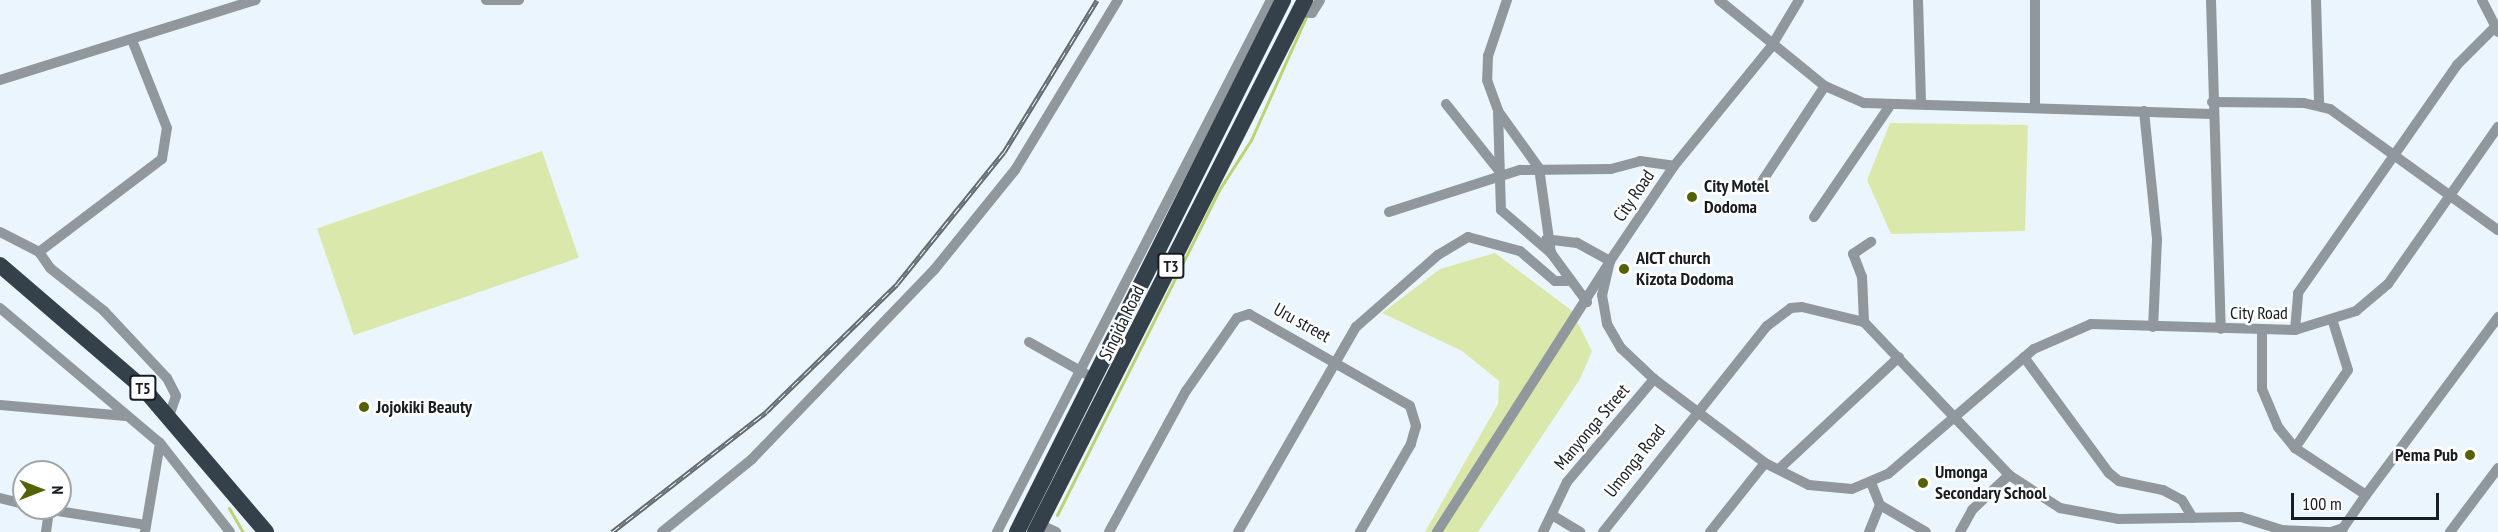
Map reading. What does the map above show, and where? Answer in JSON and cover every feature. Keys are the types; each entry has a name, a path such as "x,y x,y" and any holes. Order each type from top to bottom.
{"highway":[{"name":"Singida Road","path":"1017,532 1088,375 1283,0"},
{"name":"Singida Road","path":"1037,528 1302,6"},
{"name":"T5","path":"0,265 50,303 170,416 266,532"}],"street":[{"path":"0,80 256,0"},
{"path":"486,0 519,0"},
{"path":"662,532 752,459 934,270 1015,170 1118,0"},
{"path":"997,532 1088,375 1270,0"},
{"path":"1302,6 1312,13 1320,0"},
{"path":"1507,0 1488,56 1488,80 1498,111 1501,174 1499,202 1504,215 1551,253"},
{"path":"1719,0 1771,47 1825,86 1890,107 1921,102 2212,114"},
{"name":"City Road","path":"1799,0 1771,47 1674,166 1610,261 1602,295 1607,324 1621,348 1654,379 1694,412 1765,463 1809,485 1852,489 1871,483 1957,416 2025,357 2091,324 2295,330 2333,322 2388,284 2448,193 2498,127"},
{"path":"1918,0 1921,102"},
{"path":"2035,0 2035,105"},
{"path":"2211,0 2212,114 2221,329"},
{"path":"2316,0 2319,104"},
{"path":"2295,330 2298,293 2457,65 2496,29 2482,0"},
{"path":"39,252 94,207 124,193 162,159 167,128 132,40"},
{"path":"1759,186 1825,86"},
{"path":"2212,102 2319,104 2396,153 2498,230"},
{"path":"1446,104 1501,174"},
{"path":"1814,217 1890,107"},
{"path":"1498,111 1539,168 1546,191 1546,239 1551,253 1567,281 1587,302"},
{"path":"2144,111 2157,240 2153,327"},
{"path":"1389,212 1501,174 1539,168 1611,169 1640,161 1674,166"},
{"path":"0,232 39,252 50,268 104,311 167,378 176,396 170,416"},
{"path":"1238,532 1356,327 1425,265 1468,237 1527,254 1555,281 1567,281"},
{"path":"1437,532 1587,302 1610,261 1577,243 1546,239"},
{"path":"1864,322 1862,277 1853,254 1871,242"},
{"path":"0,308 160,443 230,532"},
{"path":"1694,412 1767,326 1791,308 1864,322 1957,416 2009,475 2032,494 2083,514 2193,518 2217,526 2241,517 2282,530 2330,532 2343,528 2498,317"},
{"name":"Uru street","path":"1109,532 1186,391 1237,318 1258,318 1405,400 1416,420 1412,444 1360,532"},
{"path":"2295,448 2348,370 2333,322"},
{"path":"2262,329 2265,402 2295,448 2366,495"},
{"path":"1029,342 1088,375"},
{"path":"1779,469 1899,357"},
{"path":"2025,357 2109,473 2119,482 2163,490 2182,500 2193,518"},
{"name":"Manyonga Street","path":"1544,532 1567,482 1654,379"},
{"path":"0,405 126,416"},
{"name":"Umonga Road","path":"1604,532 1694,412"},
{"path":"72,515 145,529 160,443"},
{"path":"1710,532 1765,463"},
{"path":"2450,532 2498,468"},
{"path":"1960,532 1972,510 2009,475"},
{"path":"1871,483 1880,505 1926,532"},
{"path":"1869,532 1880,505"},
{"path":"1552,515 1580,532"},
{"path":"1037,528 1056,532"}],"green space":[{"path":"1890,123 2028,125 2025,231 1891,234 1867,180"},
{"path":"542,151 579,258 354,335 317,228"},
{"path":"1495,253 1571,310 1592,351 1580,379 1478,532 1425,532 1498,404 1499,381 1462,351 1382,313 1440,269"}],"waterway":[{"path":"1057,515 1219,190 1251,140 1307,15"},
{"path":"229,508 243,532"}],"railway":[{"path":"612,532 766,412 897,284 1004,152 1097,0"}],"place":[{"name":"City Motel Dodoma","path":"1692,197"},
{"name":"AICT church Kizota Dodoma","path":"1624,269"},
{"name":"Jojokiki Beauty","path":"364,407"},
{"name":"Pema Pub","path":"2470,455"},
{"name":"Umonga Secondary School","path":"1923,483"}]}
